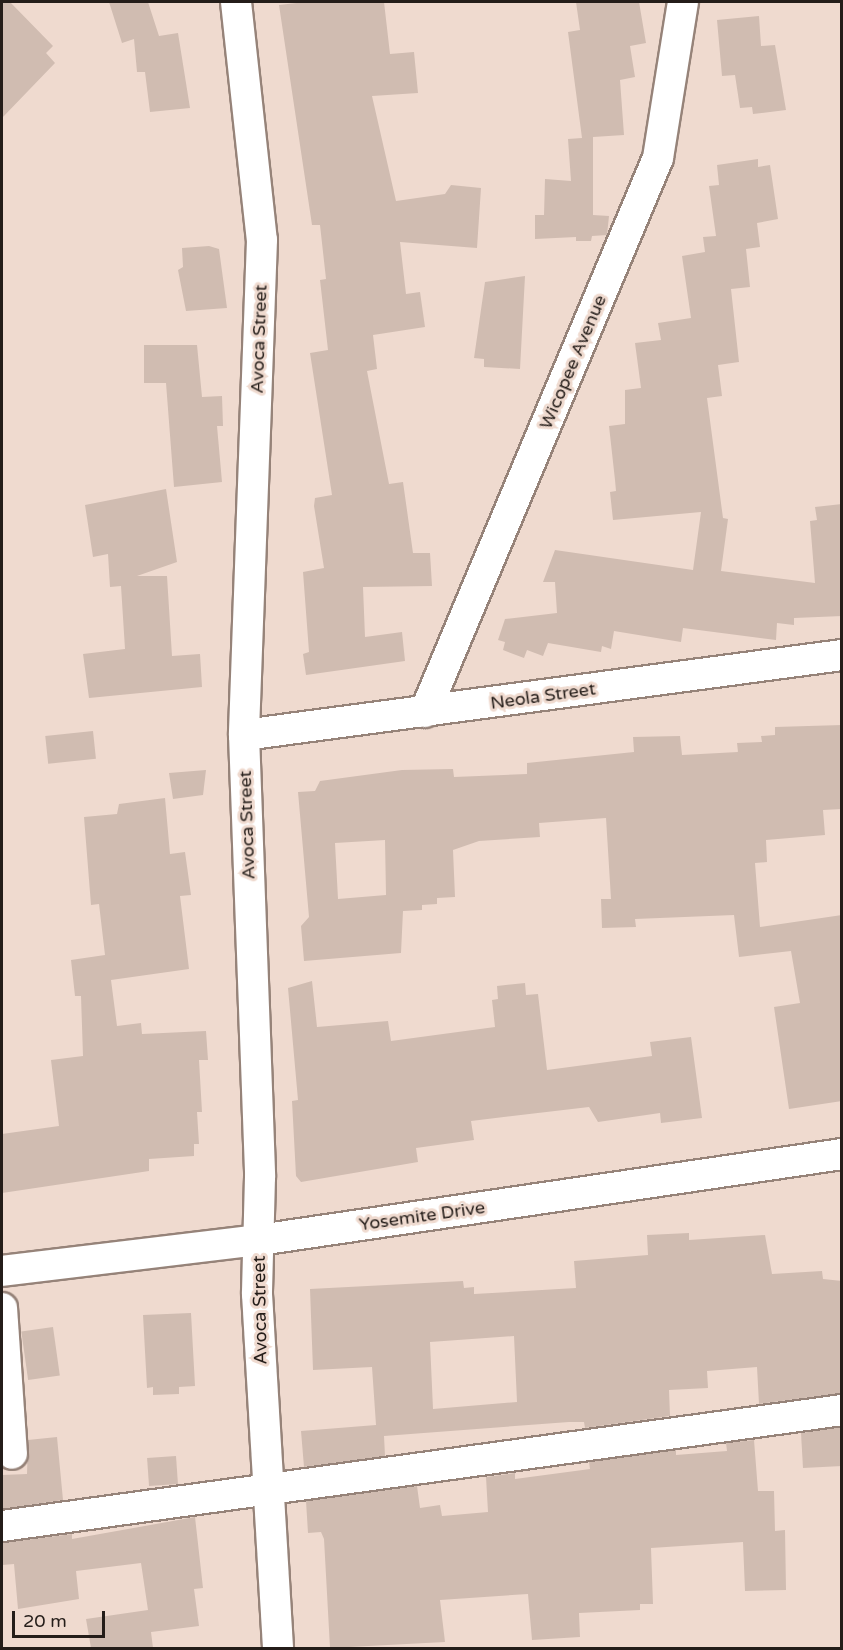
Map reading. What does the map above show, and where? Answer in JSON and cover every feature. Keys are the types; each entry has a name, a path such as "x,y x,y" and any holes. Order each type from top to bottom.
{"street":[{"name":"Avoca Street","path":"236,2 262,240 244,735 259,1240 257,1294 278,1648"},
{"name":"Wicopee Avenue","path":"425,712 658,158 683,2"},
{"name":"Neola Street","path":"244,735 842,655"},
{"name":"Yosemite Drive","path":"2,1271 259,1240 842,1155"},
{"path":"2,1308 12,1454"},
{"path":"2,1526 267,1487 842,1410"}],"building":[{"path":"2,2 10,2 53,46 46,53 55,63 2,118"},
{"path":"109,2 148,2 159,36 178,33 190,108 150,112 145,72 137,72 134,39 122,43"},
{"path":"305,2 384,2 390,54 414,52 418,93 372,96 396,201 445,194 451,185 481,188 477,248 400,242 406,294 420,292 425,327 373,335 377,369 367,371 389,484 403,482 413,553 430,553 432,586 363,587 365,637 402,632 405,661 306,675 303,654 309,652 303,572 324,568 314,506 315,498 332,495 310,353 328,350 320,280 326,279 320,225 312,225 279,5"},
{"path":"576,2 639,2 646,43 630,46 635,77 620,80 624,135 593,137 593,215 609,216 607,235 592,236 591,241 576,241 576,237 535,239 535,215 544,215 545,179 571,181 568,139 582,138 568,32 580,30"},
{"path":"759,16 761,46 775,45 786,110 753,114 752,107 740,108 735,75 722,76 717,20"},
{"path":"758,159 758,167 770,165 778,219 757,223 760,247 746,249 750,287 731,289 739,362 718,365 722,396 707,398 723,518 728,519 721,571 815,583 810,521 817,520 815,507 842,504 842,616 794,618 794,625 777,623 776,640 683,628 681,642 614,631 611,649 602,646 601,652 548,643 543,656 527,650 524,658 503,650 505,642 498,640 505,619 557,613 555,582 543,582 555,550 693,570 701,512 613,520 610,492 616,491 609,426 625,424 625,390 641,388 635,343 661,340 658,323 691,318 682,256 705,252 703,237 716,236 709,186 719,185 717,165"},
{"path":"209,246 219,249 227,308 186,311 178,270 183,267 182,248"},
{"path":"525,276 520,369 484,367 484,359 474,358 485,282"},
{"path":"144,345 197,345 202,397 222,396 223,426 217,426 222,482 174,487 166,383 144,383"},
{"path":"166,489 177,562 137,576 167,576 172,656 200,654 202,687 89,698 83,654 125,649 121,586 110,587 108,554 93,557 85,505"},
{"path":"842,725 842,809 823,810 825,835 766,840 767,862 755,863 760,927 842,915 842,1101 789,1109 774,1007 800,1003 791,951 739,957 734,915 635,919 636,927 602,928 601,899 611,899 606,818 539,823 540,837 479,841 453,850 455,897 437,898 437,904 422,905 422,910 403,911 401,953 304,961 301,926 309,917 298,792 315,791 320,781 402,770 453,769 454,777 527,774 527,763 634,752 633,737 680,736 682,755 738,752 737,743 762,742 761,736 775,735 775,727","holes":["385,840 386,895 338,899 335,843"]},
{"path":"93,731 96,759 48,764 45,736"},
{"path":"206,770 203,795 173,799 169,773"},
{"path":"165,798 170,854 185,852 191,895 180,896 189,969 111,980 117,1026 141,1023 142,1034 206,1031 208,1060 199,1060 202,1112 197,1112 199,1144 194,1144 194,1156 149,1159 149,1171 2,1193 2,1134 59,1126 51,1060 83,1056 81,996 75,996 71,960 105,955 99,904 91,905 84,817 117,814 119,804"},
{"path":"312,981 317,1027 388,1021 391,1041 495,1027 492,1000 498,999 497,986 525,983 526,995 538,994 547,1070 652,1056 650,1042 691,1037 702,1118 661,1123 660,1113 598,1122 589,1107 471,1121 474,1140 416,1148 418,1162 301,1182 296,1176 292,1101 298,1100 288,988"},
{"path":"689,1233 689,1240 765,1235 772,1274 822,1271 823,1279 842,1281 842,1393 759,1404 757,1367 707,1371 708,1388 669,1390 670,1416 585,1428 584,1422 569,1422 384,1436 385,1456 304,1467 301,1431 376,1425 372,1367 313,1370 310,1289 463,1281 464,1288 474,1287 474,1294 576,1288 574,1261 648,1255 647,1235","holes":["514,1336 517,1402 433,1409 430,1342"]},
{"path":"191,1313 195,1386 179,1387 179,1394 153,1395 153,1387 147,1388 143,1315"},
{"path":"53,1327 60,1376 28,1380 21,1331"},
{"path":"842,1427 842,1466 803,1468 801,1433"},
{"path":"57,1437 63,1500 2,1509 2,1475 27,1474 28,1440"},
{"path":"754,1440 758,1491 774,1491 775,1531 785,1530 786,1590 745,1591 743,1542 651,1548 653,1604 640,1604 640,1610 579,1613 580,1637 532,1640 528,1594 440,1600 445,1642 330,1648 324,1539 321,1532 308,1533 306,1501 417,1486 420,1508 440,1505 442,1516 488,1512 486,1477 515,1473 515,1479 590,1469 589,1462 676,1450 676,1455 727,1451 726,1443"},
{"path":"176,1456 178,1484 149,1486 147,1458"},
{"path":"195,1517 203,1588 194,1589 199,1626 151,1632 153,1648 91,1648 86,1619 148,1610 141,1563 76,1571 79,1599 18,1609 14,1564 2,1565 2,1543 72,1534 72,1539"}]}
